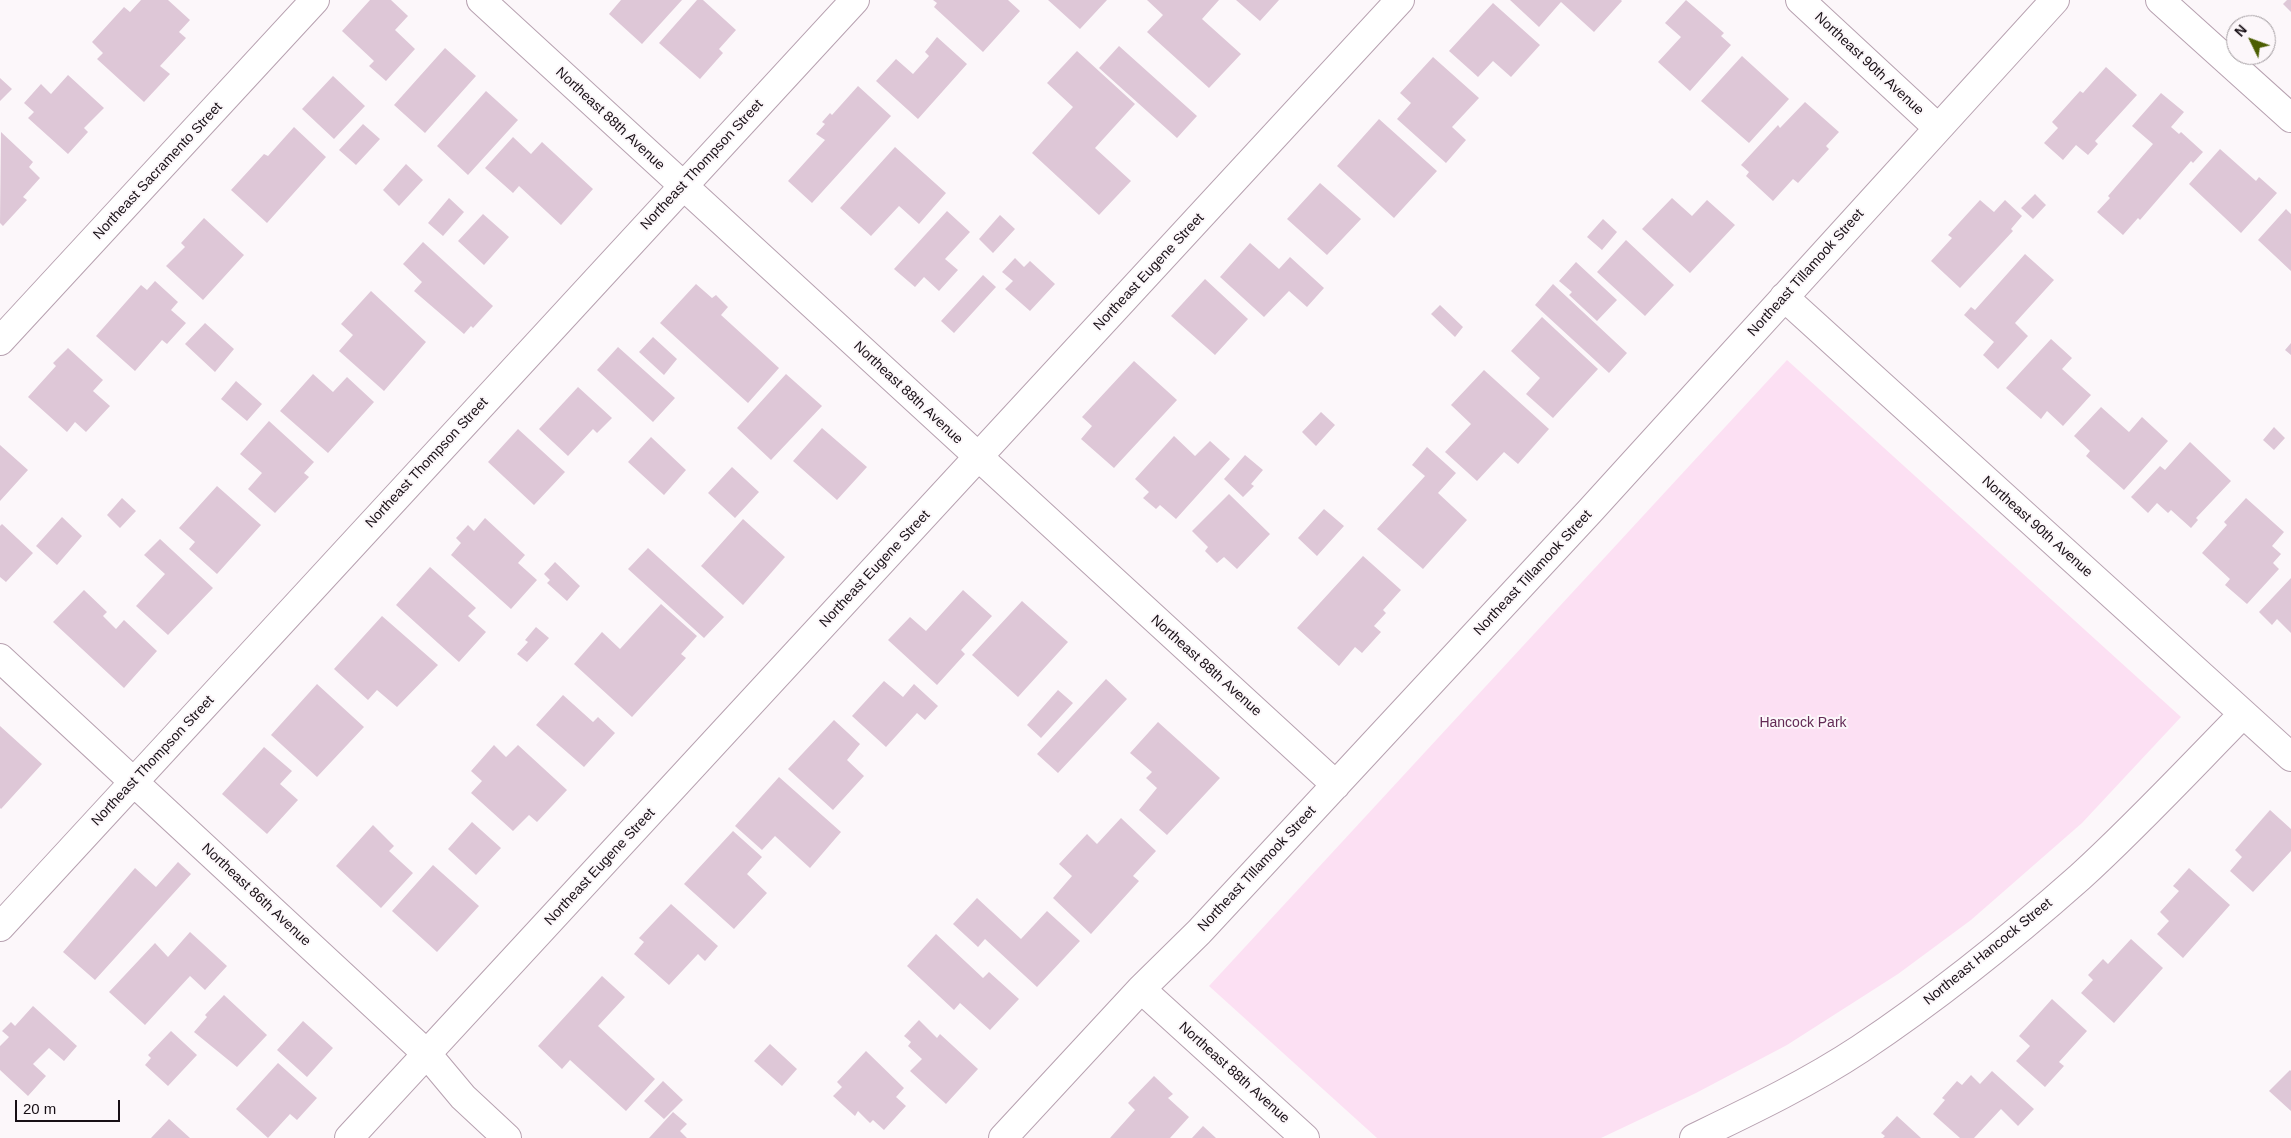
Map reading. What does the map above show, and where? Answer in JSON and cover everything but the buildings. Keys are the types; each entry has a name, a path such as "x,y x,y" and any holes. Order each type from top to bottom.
{"street":[{"name":"Northeast Sacramento Street","path":"0,342 315,0"},
{"name":"Northeast 88th Avenue","path":"481,0 1336,785"},
{"name":"Northeast Thompson Street","path":"0,927 855,0"},
{"name":"Northeast Eugene Street","path":"349,1138 1400,0"},
{"name":"Northeast 90th Avenue","path":"1800,0 1938,128"},
{"name":"Northeast Tillamook Street","path":"1003,1138 1141,989 1199,932 1590,511 2055,0"},
{"path":"2160,0 2291,118"},
{"name":"Northeast 90th Avenue","path":"1784,297 2291,757"},
{"name":"Northeast 86th Avenue","path":"0,658 427,1054 463,1097 507,1138"},
{"name":"Northeast Hancock Street","path":"1694,1138 1775,1098 1850,1055 1937,995 2009,938 2081,876 2243,714"},
{"name":"Northeast 88th Avenue","path":"1141,989 1305,1138"}],"green space":[{"name":"Hancock Park","path":"1787,360 2181,717 2082,823 1971,920 1898,974 1787,1045 1696,1093 1601,1138 1377,1138 1209,986"}]}
